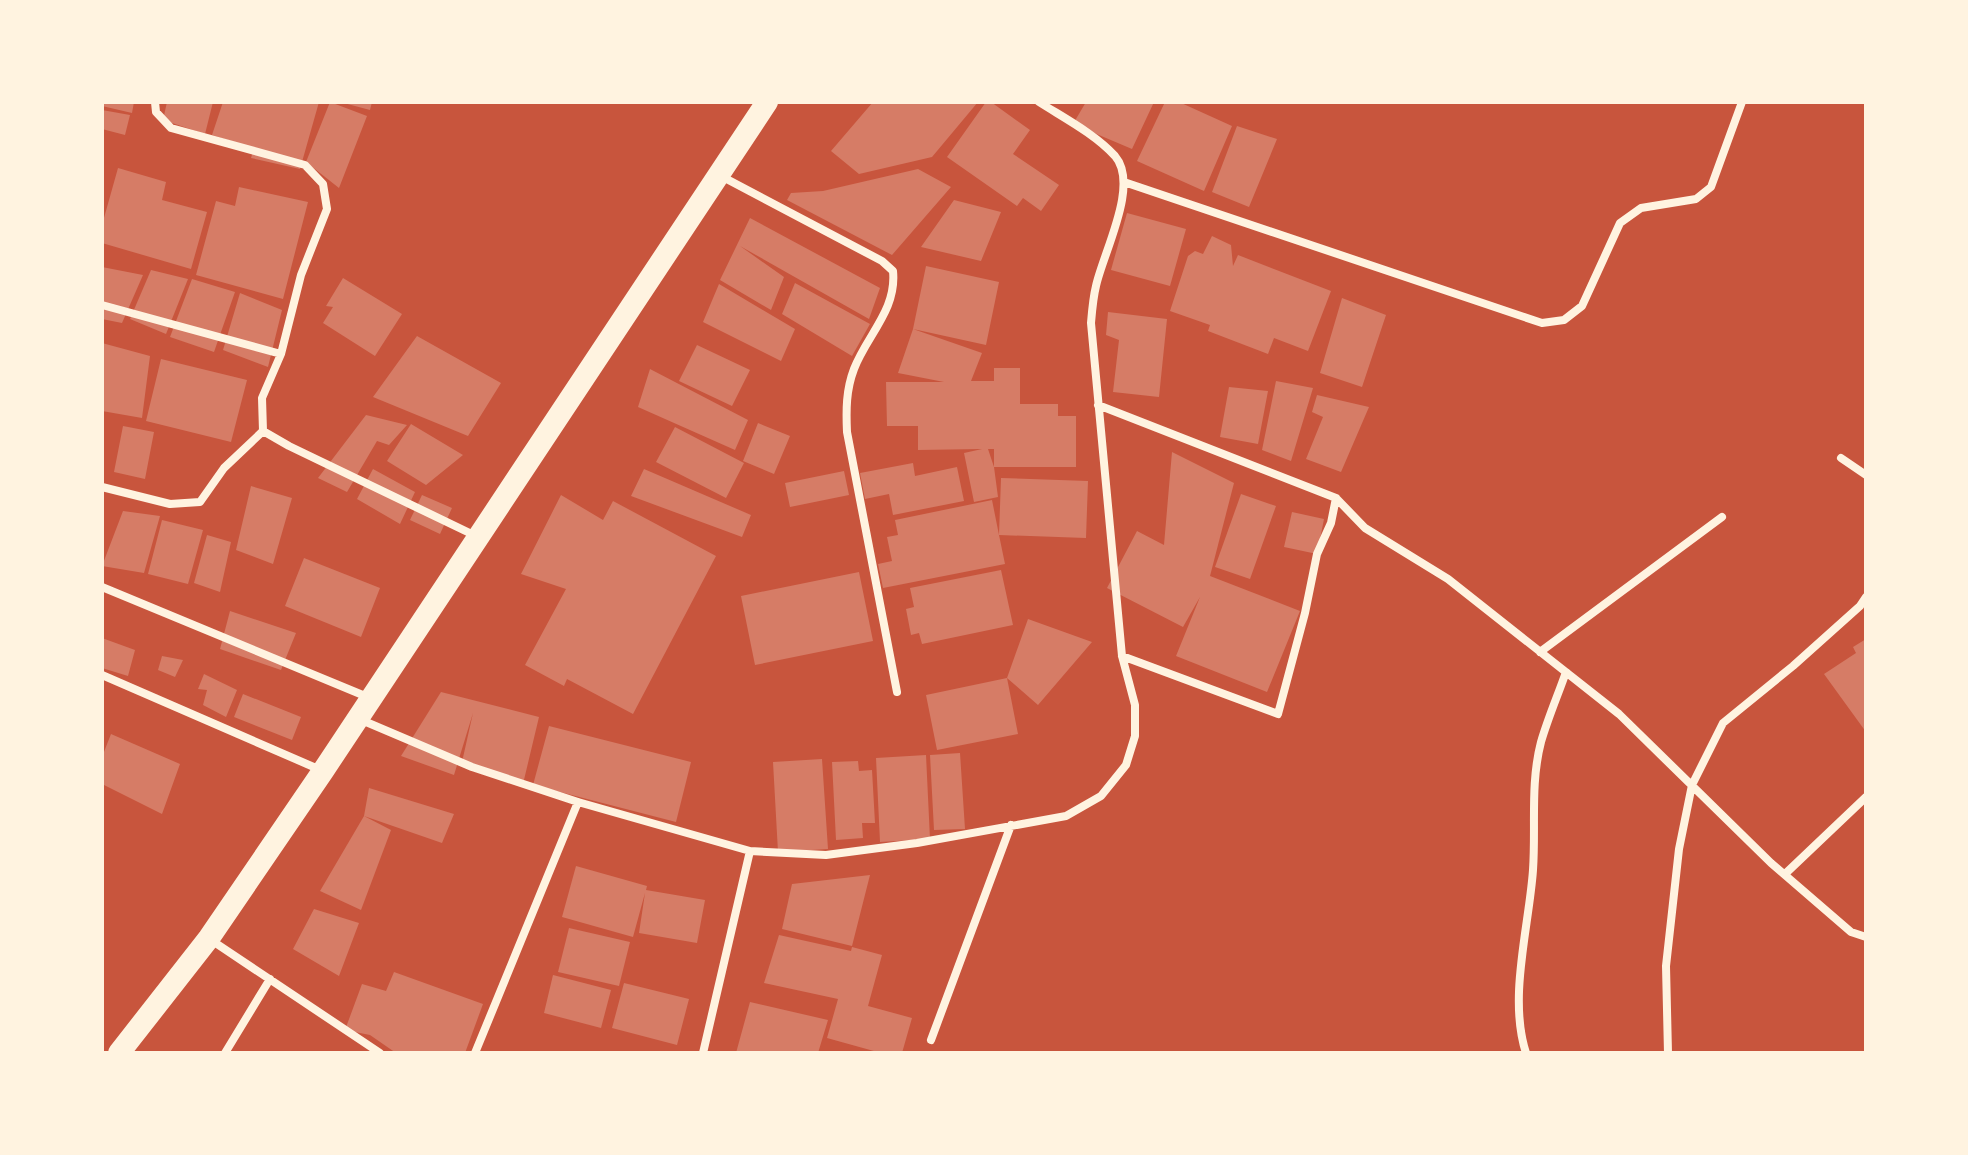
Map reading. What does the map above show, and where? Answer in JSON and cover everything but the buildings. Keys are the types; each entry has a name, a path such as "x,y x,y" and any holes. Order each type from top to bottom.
{"highway":[{"path":"119,1053 209,938 323,771 767,102"}],"street":[{"path":"102,487 170,504 200,502 224,468 263,431 262,398 281,354 301,275 327,209 323,184 305,165 171,128 156,112 155,102"},
{"path":"358,718 472,767 578,802 750,851 826,855 917,843 1066,816 1101,796 1126,765 1135,736 1135,705 1122,656 1091,323 1096,286 1118,216 1124,182 1116,158 1086,133 1039,102"},
{"path":"1124,182 1542,323 1564,320 1582,306 1620,223 1641,208 1696,199 1711,187 1742,102"},
{"path":"718,175 882,261 893,271 894,286 885,315 855,367 846,394 847,432 897,692"},
{"path":"102,305 281,354"},
{"path":"1098,405 1336,498 1365,528 1448,579 1619,714 1785,874 1851,932 1866,937"},
{"path":"263,431 302,453 479,537"},
{"path":"1841,458 1866,475"},
{"path":"1122,656 1278,714 1317,554 1331,523 1336,498"},
{"path":"1540,652 1722,517"},
{"path":"102,587 371,698"},
{"path":"1668,1053 1666,966 1679,849 1692,785 1723,723 1793,666 1860,606 1866,597"},
{"path":"1526,1053 1519,1034 1519,993 1533,868 1532,801 1541,743 1566,672"},
{"path":"102,675 323,771"},
{"path":"1785,874 1866,797"},
{"path":"475,1053 578,802"},
{"path":"931,1040 1011,825"},
{"path":"703,1053 750,851"},
{"path":"209,938 380,1053"},
{"path":"225,1053 270,979"}]}
